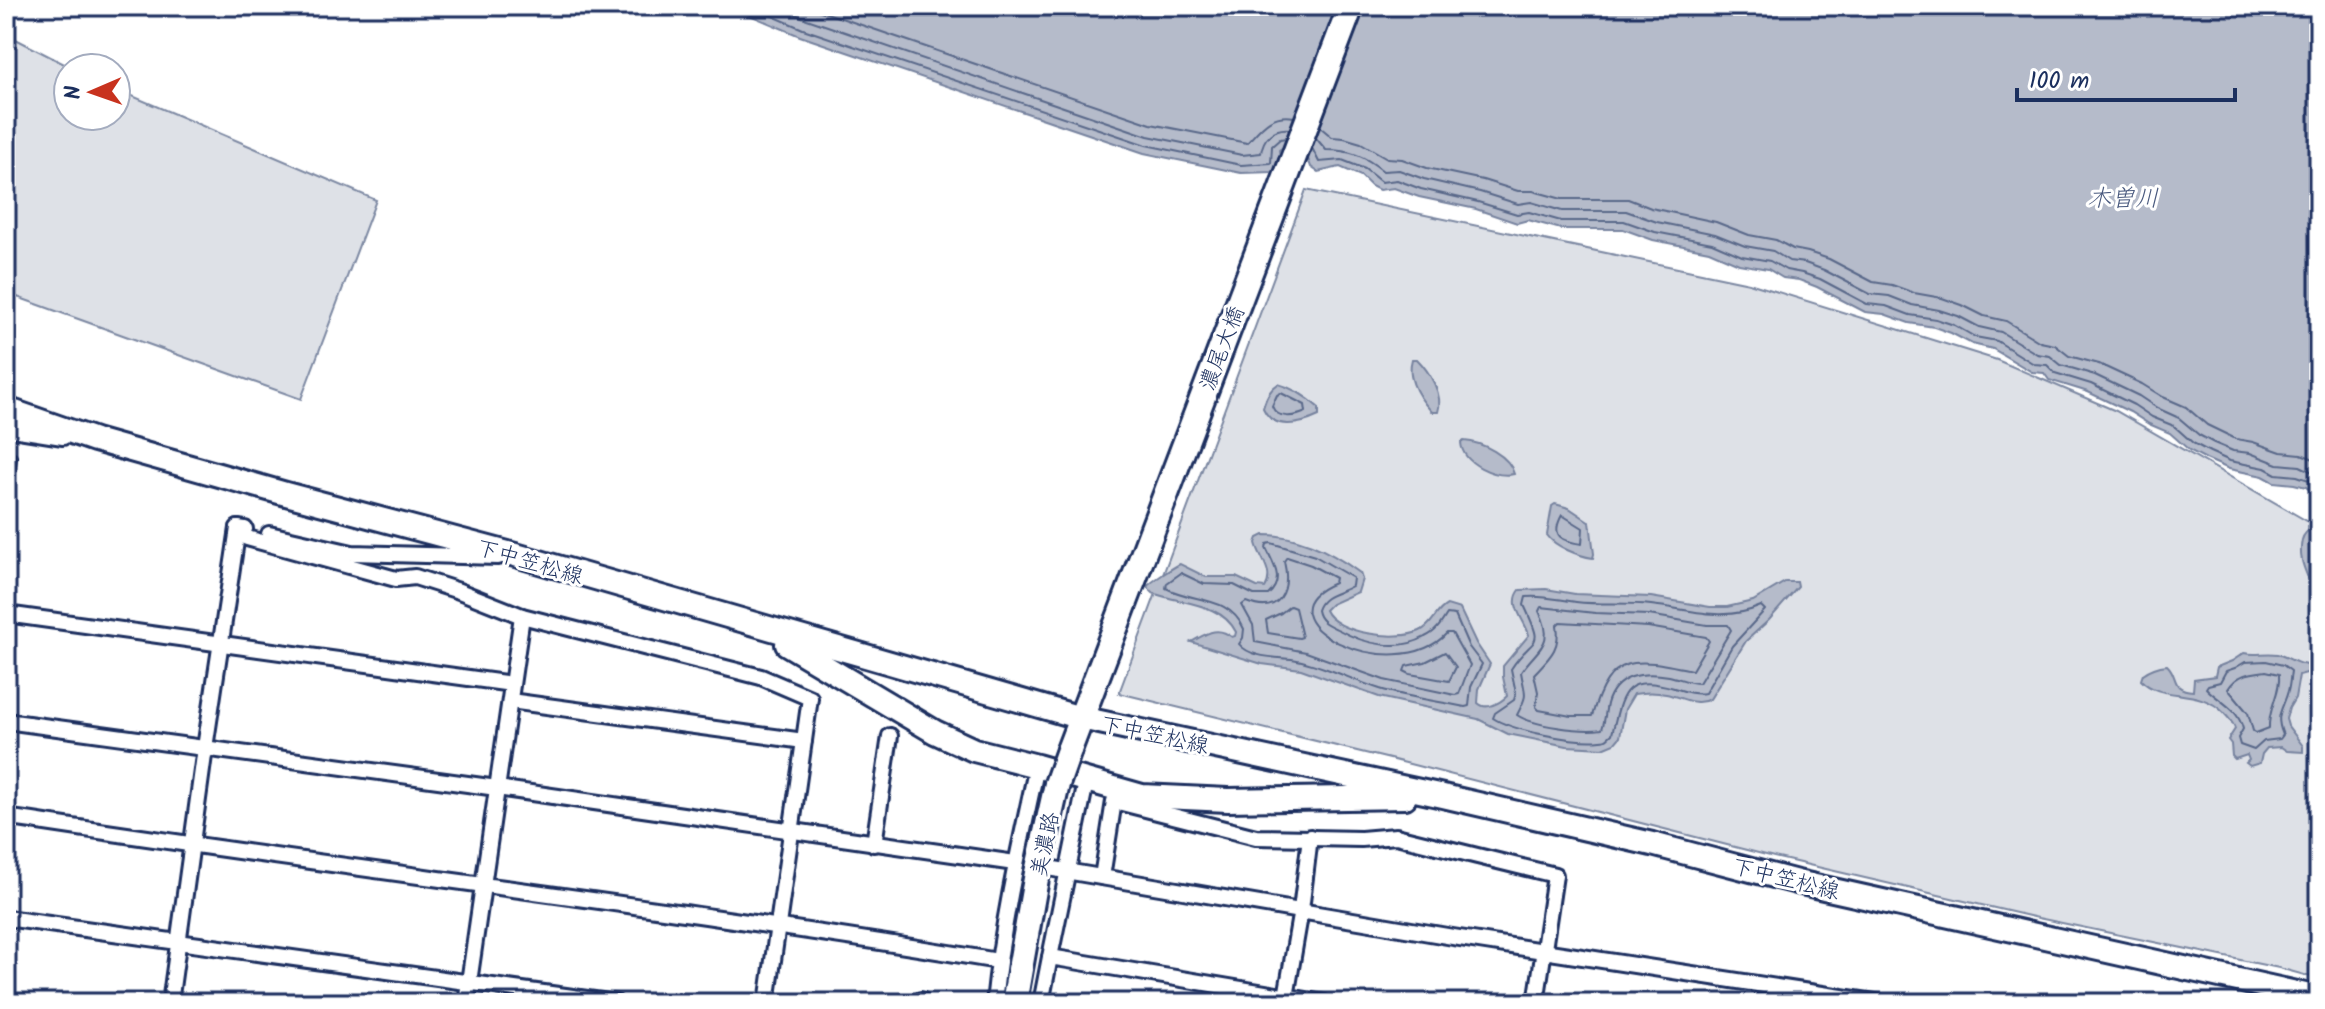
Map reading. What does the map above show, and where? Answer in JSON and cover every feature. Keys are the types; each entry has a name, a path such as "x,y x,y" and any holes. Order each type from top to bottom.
{"main road":[{"name":"濃尾大橋","path":"1092,690 1351,6"},
{"name":"下中笠松線","path":"6,409 95,440 519,556 1081,718 1443,796 1652,844 1797,882 2319,998"},
{"path":"732,619 798,649 935,732 974,750 1142,796 1228,800 1443,796"},
{"name":"美濃路","path":"1014,1003 1037,873 1057,784 1092,690"}],"street":[{"path":"6,428 95,440"},
{"path":"238,528 352,553 478,558 519,556"},
{"path":"238,528 247,538 396,579 415,577 522,616 761,677 810,698 767,1003"},
{"path":"170,1003 238,528"},
{"path":"6,614 512,684"},
{"path":"466,1003 522,616"},
{"path":"510,701 804,741"},
{"path":"6,721 1015,863"},
{"path":"874,844 890,736"},
{"path":"994,1003 1015,863 1037,766"},
{"path":"1041,1003 1050,957 1060,870 1086,782"},
{"path":"1102,877 1114,801 1256,837 1361,839 1396,836 1555,875 1536,1003"},
{"path":"6,817 998,961"},
{"path":"1286,1000 1310,837"},
{"path":"1060,870 1881,1003"},
{"path":"6,918 616,1003"},
{"path":"1050,957 1286,1000 1325,1003"}],"shaded area":[{"path":"6,34 52,58 52,132 132,132 132,96 376,200 301,399 6,293"},
{"path":"1306,190 1749,283 1997,360 2116,411 2319,528 2319,979 1774,857 1119,693"}],"water":[{"name":"木曽川","path":"728,6 2319,6 2319,508 2317,496 2306,487 2274,482 2206,459 2189,450 2170,433 2130,412 2088,392 2049,380 2044,373 2032,372 1993,349 1972,344 1934,327 1865,312 1817,287 1783,278 1768,269 1739,264 1709,251 1653,240 1623,229 1561,229 1528,220 1517,223 1394,188 1379,190 1361,176 1340,167 1318,172 1311,167 1306,153 1285,146 1279,150 1283,169 1274,172 1241,173 1144,153 800,36"},
{"path":"1412,359 1422,364 1434,384 1439,398 1438,412 1432,412 1415,388 1411,374"},
{"path":"1278,384 1310,400 1319,408 1319,416 1288,424 1273,420 1263,408 1268,394"},
{"path":"1464,441 1494,451 1507,461 1514,474 1498,474 1481,468 1463,451 1461,443"},
{"path":"1552,506 1569,508 1590,522 1593,558 1568,550 1547,535"},
{"path":"2319,523 2319,645 2312,624 2313,595 2302,563 2301,548 2305,534"},
{"path":"1264,535 1290,538 1315,546 1360,573 1362,579 1358,592 1325,610 1331,618 1353,630 1382,635 1410,634 1425,628 1447,605 1460,609 1490,664 1479,689 1478,703 1485,706 1507,696 1503,666 1529,635 1517,607 1520,590 1651,597 1727,607 1753,601 1785,582 1797,582 1798,587 1746,641 1710,699 1694,702 1662,693 1634,694 1625,709 1620,737 1615,743 1603,748 1567,746 1508,734 1478,719 1379,697 1301,669 1262,664 1191,642 1212,632 1227,633 1232,637 1236,632 1229,622 1211,609 1164,597 1147,587 1180,564 1206,577 1236,577 1265,588 1268,571 1256,543"},
{"path":"2244,653 2277,654 2310,665 2315,665 2319,659 2318,670 2299,675 2295,698 2286,719 2303,746 2303,752 2287,751 2281,747 2267,748 2260,763 2250,766 2246,763 2249,760 2247,755 2235,759 2232,756 2228,740 2235,729 2214,705 2192,696 2159,691 2141,680 2149,670 2167,665 2181,688 2193,691 2194,679 2215,676 2217,667"}]}
